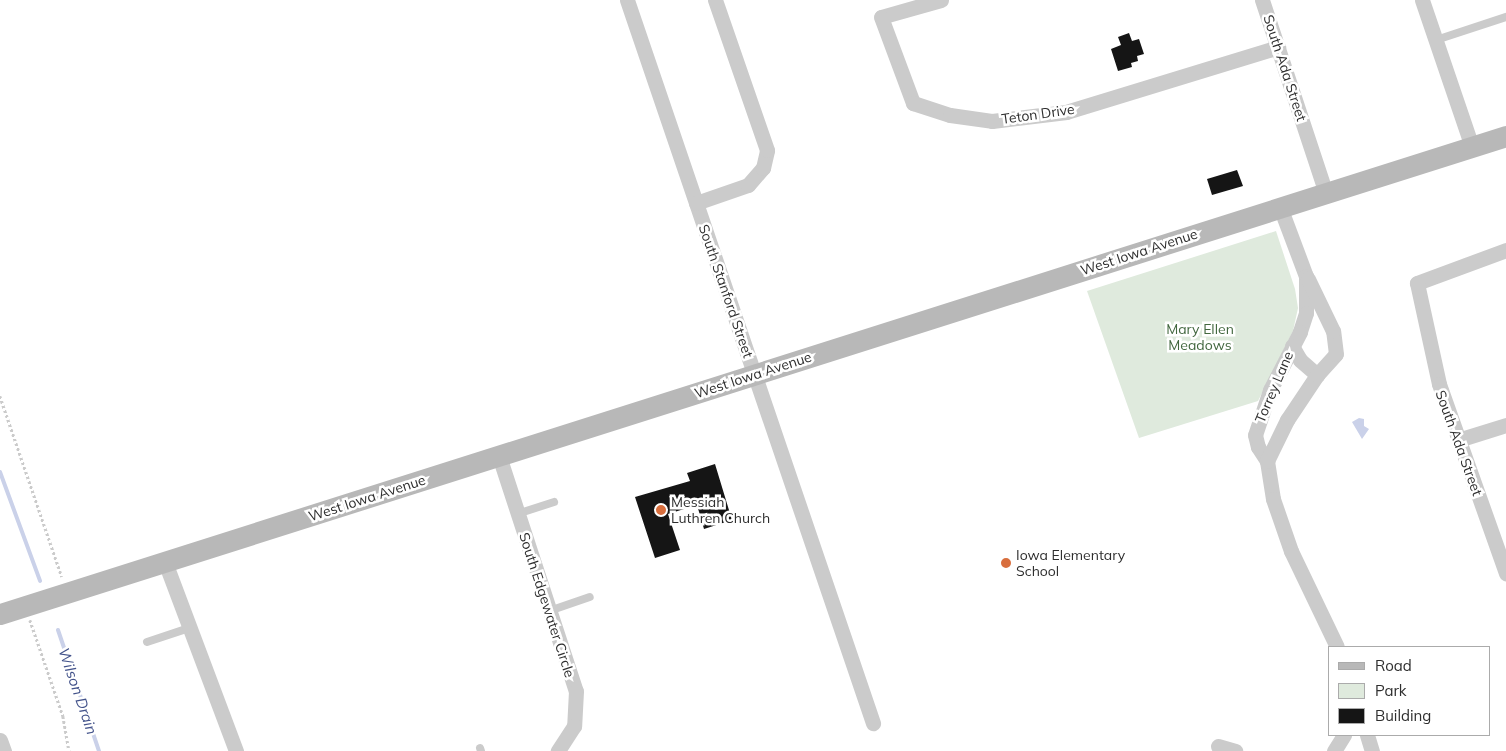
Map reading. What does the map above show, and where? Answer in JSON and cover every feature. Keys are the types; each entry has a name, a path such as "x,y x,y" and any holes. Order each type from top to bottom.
{"street":[{"name":"South Stanford Street","path":"627,0 755,374 785,473 873,724"},
{"path":"696,203 748,185 763,168 767,150 715,0"},
{"name":"Teton Drive","path":"940,0 881,17 913,103 950,115 992,121 1066,112 1278,47"},
{"name":"South Ada Street","path":"1262,0 1326,193"},
{"path":"1422,0 1472,147"},
{"name":"West Iowa Avenue","path":"0,614 1506,136"},
{"name":"Torrey Lane","path":"1280,208 1306,276 1306,313 1270,390 1255,435 1258,447 1267,460 1282,530 1337,646"},
{"name":"South Ada Street","path":"1506,250 1417,283 1438,384 1506,573"},
{"path":"1267,460 1287,420 1317,375 1336,354 1337,347 1324,311 1306,276"},
{"path":"1292,346 1300,360 1317,375"},
{"path":"1458,440 1506,425"},
{"name":"South Edgewater Circle","path":"498,456 576,691 577,707 574,726 558,751"},
{"path":"165,562 236,751"},
{"path":"1334,751 1343,736"},
{"path":"1366,736 1372,751"},
{"path":"0,740 4,751"},
{"path":"1218,746 1235,751"}],"lane":[{"path":"1436,40 1506,17"},
{"path":"517,514 554,502"},
{"path":"549,612 590,597"},
{"path":"147,642 189,628"}],"path":[{"path":"0,396 64,581"},
{"path":"26,606 63,716 69,751"}],"green space":[{"name":"Mary Ellen Meadows","path":"1276,231 1295,289 1298,308 1293,331 1258,401 1139,438 1087,291"}],"water":[{"path":"1359,418 1364,419 1364,426 1369,429 1362,439 1352,422"}],"building":[{"path":"1129,33 1132,41 1139,39 1144,54 1137,56 1138,61 1131,63 1132,67 1118,71 1111,49 1121,45 1118,37"},
{"path":"1237,170 1243,186 1212,195 1207,179"},
{"name":"Messiah Luthren Church","path":"715,464 732,520 704,529 697,505 668,514 680,550 655,558 635,497 690,481 687,473"}],"waterway":[{"name":"Wilson Drain","path":"0,472 40,581"},
{"name":"Wilson Drain","path":"58,630 99,751"}],"place":[{"name":"Messiah Luthren Church","path":"661,510"},
{"name":"Iowa Elementary School","path":"1006,563"}]}
